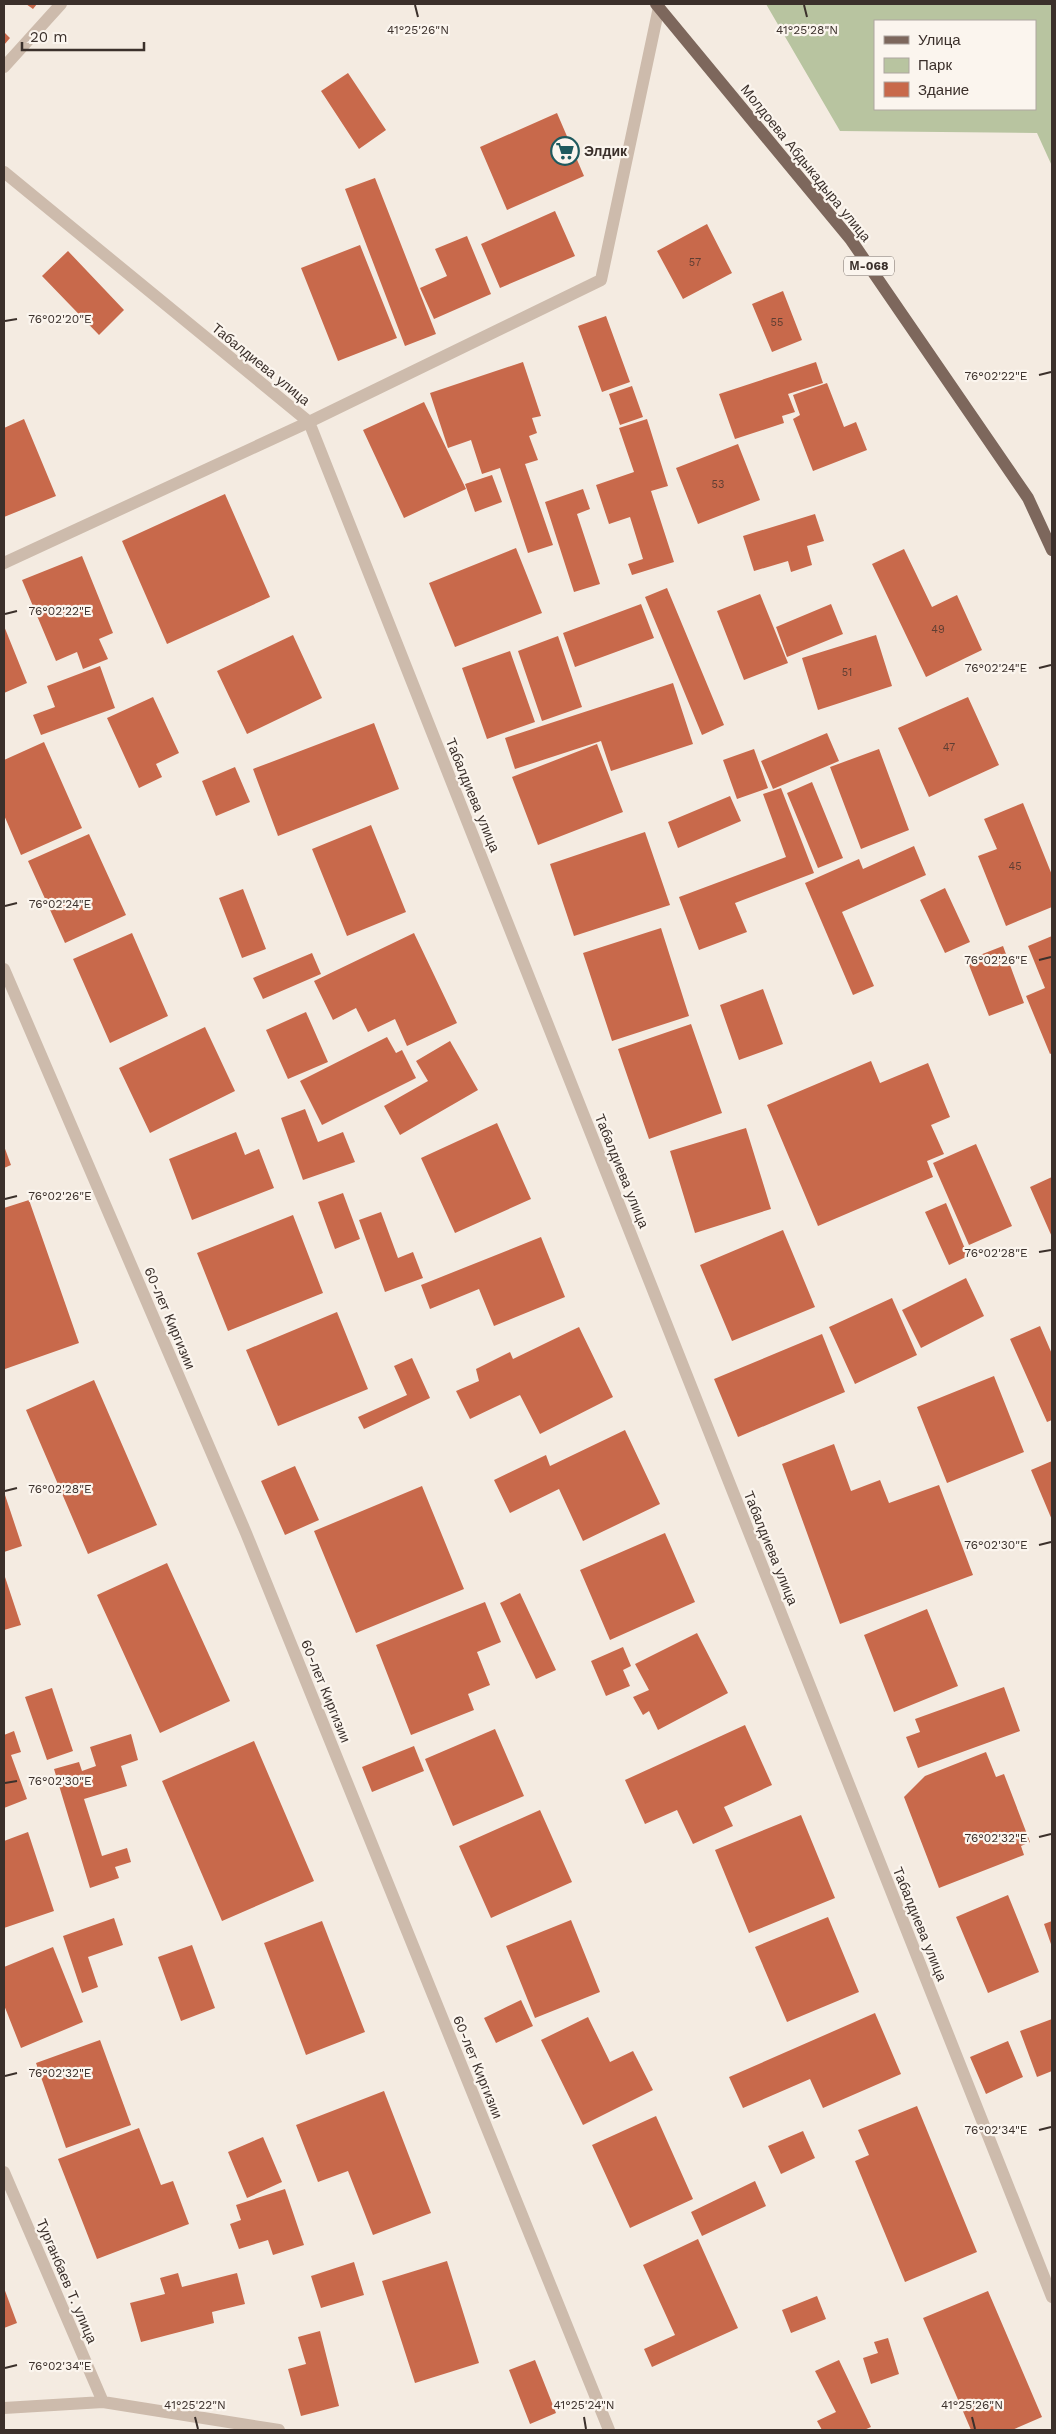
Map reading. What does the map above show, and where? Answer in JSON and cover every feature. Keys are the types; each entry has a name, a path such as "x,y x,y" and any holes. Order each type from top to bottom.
{"main road":[{"name":"Молдоева Абдыкадыра улица","path":"657,5 851,240 1028,498 1052,550"}],"street":[{"path":"4,67 61,4"},
{"path":"4,563 309,422 601,280 657,5"},
{"name":"Табалдиева улица","path":"4,172 309,422 1052,2298"},
{"name":"60-лет Киргизии","path":"4,969 246,1533 609,2430"},
{"name":"Турганбаев Т. улица","path":"4,2172 103,2402"},
{"path":"4,2408 103,2402 279,2430"}],"green space":[{"path":"766,4 1052,4 1052,166 1037,133 840,131"}],"building":[{"path":"26,4 37,4 33,9"},
{"path":"4,32 10,38 4,45"},
{"path":"348,73 386,130 359,149 321,91"},
{"path":"557,113 584,176 507,210 480,147"},
{"path":"375,178 436,334 405,346 345,189"},
{"path":"555,211 575,256 500,288 481,244"},
{"path":"707,224 732,273 683,299 657,251"},
{"path":"467,236 491,294 434,319 420,288 447,276 435,249"},
{"path":"360,245 397,338 338,361 301,268"},
{"path":"68,251 124,310 99,335 42,276"},
{"path":"783,291 802,340 772,352 752,304"},
{"path":"606,316 630,382 602,392 578,326"},
{"path":"523,362 541,416 532,418 537,433 529,436 538,460 525,464 553,545 528,553 500,468 482,474 471,440 448,448 430,393"},
{"path":"816,362 823,383 788,394 795,412 782,416 784,423 735,439 719,394"},
{"path":"827,383 844,427 856,422 867,450 813,471 793,419 800,415 793,395"},
{"path":"632,386 643,417 620,425 609,394"},
{"path":"424,402 466,489 404,518 363,430"},
{"path":"24,419 56,496 4,517 4,428"},
{"path":"647,419 668,486 651,491 674,562 632,575 628,564 643,559 630,517 609,524 596,485 634,472 619,428"},
{"path":"738,444 760,500 698,524 676,468"},
{"path":"492,475 502,502 475,512 465,484"},
{"path":"583,489 590,509 577,514 600,584 574,592 545,502"},
{"path":"225,494 270,597 167,644 122,541"},
{"path":"815,514 824,541 807,546 812,565 791,572 788,561 754,571 743,536"},
{"path":"516,548 542,613 455,647 429,583"},
{"path":"904,549 932,607 957,595 982,650 926,677 872,564"},
{"path":"82,556 113,633 99,639 108,659 83,669 77,652 56,661 22,580"},
{"path":"667,588 724,725 702,735 645,597"},
{"path":"760,594 788,663 744,680 717,611"},
{"path":"641,604 654,638 575,667 563,633"},
{"path":"831,604 843,634 787,657 776,627"},
{"path":"4,626 27,683 4,693"},
{"path":"293,635 322,698 247,734 217,671"},
{"path":"876,635 892,686 818,710 802,658"},
{"path":"558,636 582,707 542,721 518,651"},
{"path":"510,651 535,722 487,739 462,668"},
{"path":"100,666 115,708 41,735 33,715 55,707 47,686"},
{"path":"673,683 693,744 611,771 601,741 515,769 505,738"},
{"path":"153,697 179,753 156,764 162,777 139,788 107,718"},
{"path":"968,697 999,765 929,797 898,728"},
{"path":"374,723 399,789 278,836 253,769"},
{"path":"827,733 839,761 773,789 761,761"},
{"path":"44,742 82,828 21,855 4,815 4,760"},
{"path":"597,744 623,812 538,845 512,777"},
{"path":"754,749 768,788 737,799 723,760"},
{"path":"879,749 909,830 861,849 830,767"},
{"path":"235,767 250,802 216,816 202,781"},
{"path":"812,782 843,858 818,868 787,793"},
{"path":"781,788 814,873 735,903 747,932 699,950 679,897 786,857 763,794"},
{"path":"730,796 741,821 678,848 668,822"},
{"path":"1023,803 1052,875 1052,907 1006,926 978,856 997,849 984,819"},
{"path":"371,825 406,912 347,936 312,849"},
{"path":"645,832 670,905 574,936 550,864"},
{"path":"89,834 126,915 65,943 28,861"},
{"path":"914,846 926,875 842,912 874,986 853,995 805,883 859,859 863,869"},
{"path":"945,888 970,942 945,953 920,900"},
{"path":"243,889 266,949 242,958 219,898"},
{"path":"661,928 689,1016 612,1041 583,953"},
{"path":"132,933 168,1016 110,1043 73,959"},
{"path":"414,933 457,1023 407,1046 395,1019 368,1032 356,1008 333,1020 314,981"},
{"path":"1052,936 1052,1053 1050,1054 1026,996 1045,988 1028,946"},
{"path":"1003,946 1024,1003 989,1016 967,960"},
{"path":"312,953 321,974 263,999 253,978"},
{"path":"763,989 783,1044 739,1060 720,1005"},
{"path":"306,1012 328,1062 288,1079 266,1030"},
{"path":"691,1024 722,1113 649,1139 618,1049"},
{"path":"205,1027 235,1091 150,1133 119,1068"},
{"path":"387,1037 396,1053 402,1050 416,1078 322,1125 300,1081"},
{"path":"450,1041 478,1090 400,1135 384,1106 428,1081 416,1061"},
{"path":"871,1061 880,1083 928,1063 950,1117 931,1125 944,1154 927,1161 933,1177 818,1226 767,1105"},
{"path":"305,1109 318,1142 343,1132 355,1162 303,1180 281,1118"},
{"path":"497,1123 531,1199 455,1233 421,1158"},
{"path":"746,1128 771,1209 695,1233 670,1151"},
{"path":"236,1132 245,1155 259,1149 274,1188 192,1220 169,1159"},
{"path":"976,1144 1012,1226 969,1245 933,1163"},
{"path":"4,1146 11,1165 4,1168"},
{"path":"1052,1177 1052,1237 1030,1187"},
{"path":"343,1193 360,1239 335,1249 318,1202"},
{"path":"29,1200 79,1343 5,1369 4,1208"},
{"path":"946,1203 968,1256 949,1265 925,1212"},
{"path":"381,1212 398,1258 413,1252 423,1278 385,1292 359,1220"},
{"path":"293,1215 323,1293 228,1331 197,1253"},
{"path":"783,1230 815,1307 732,1341 700,1265"},
{"path":"541,1237 565,1297 494,1326 479,1289 430,1309 421,1285"},
{"path":"966,1278 984,1316 921,1348 902,1310"},
{"path":"892,1298 917,1355 855,1384 829,1327"},
{"path":"337,1312 368,1389 278,1426 246,1350"},
{"path":"1040,1326 1052,1354 1052,1420 1047,1422 1010,1339"},
{"path":"579,1327 613,1397 540,1434 520,1395 470,1419 456,1391 479,1381 476,1369 510,1352 513,1359"},
{"path":"822,1334 845,1392 738,1437 714,1379"},
{"path":"412,1358 430,1398 364,1429 358,1417 407,1395 394,1366"},
{"path":"994,1376 1024,1452 947,1483 917,1407"},
{"path":"94,1380 157,1525 88,1554 26,1410"},
{"path":"625,1430 660,1504 583,1541 559,1489 510,1513 494,1480 546,1455 550,1466"},
{"path":"834,1444 851,1491 880,1480 889,1503 939,1485 973,1575 840,1624 782,1464"},
{"path":"1052,1461 1052,1520 1031,1470"},
{"path":"295,1466 319,1520 285,1535 261,1481"},
{"path":"422,1486 464,1589 356,1633 314,1531"},
{"path":"4,1492 22,1546 4,1552"},
{"path":"665,1533 695,1602 610,1640 580,1570"},
{"path":"167,1563 230,1701 160,1733 97,1595"},
{"path":"4,1574 21,1625 4,1630"},
{"path":"520,1593 556,1670 536,1679 500,1603"},
{"path":"485,1602 501,1642 477,1652 490,1685 468,1694 474,1710 411,1735 376,1645"},
{"path":"927,1609 958,1686 894,1712 864,1635"},
{"path":"697,1633 728,1693 658,1730 649,1711 643,1715 633,1697 649,1690 635,1664"},
{"path":"623,1647 631,1666 623,1670 630,1686 606,1696 591,1661"},
{"path":"1004,1687 1020,1731 918,1768 906,1737 920,1732 915,1719"},
{"path":"52,1688 73,1751 47,1760 25,1697"},
{"path":"745,1725 772,1785 724,1807 733,1826 693,1844 677,1810 645,1824 625,1780"},
{"path":"495,1729 524,1796 453,1826 425,1759"},
{"path":"14,1731 21,1752 11,1755 27,1799 4,1808 4,1735"},
{"path":"131,1734 138,1760 121,1766 127,1786 84,1799 102,1856 127,1848 131,1862 115,1867 119,1878 90,1888 54,1769 79,1762 82,1771 96,1766 90,1747"},
{"path":"254,1741 314,1881 222,1921 162,1781"},
{"path":"414,1746 424,1771 372,1792 362,1767"},
{"path":"986,1752 996,1777 1004,1774 1030,1842 1021,1846 1024,1855 939,1888 904,1797 925,1776"},
{"path":"540,1810 572,1882 491,1918 459,1846"},
{"path":"801,1815 835,1898 749,1933 715,1850"},
{"path":"28,1832 54,1911 4,1928 4,1841"},
{"path":"1008,1895 1039,1972 988,1993 956,1917"},
{"path":"828,1917 859,1992 787,2022 755,1947"},
{"path":"114,1918 123,1945 88,1957 98,1987 82,1993 63,1936"},
{"path":"571,1920 600,1992 535,2018 506,1946"},
{"path":"322,1921 365,2032 306,2055 264,1943"},
{"path":"1052,1921 1052,1947 1044,1924"},
{"path":"192,1945 215,2008 181,2021 158,1957"},
{"path":"53,1947 83,2022 21,2048 4,2005 4,1967"},
{"path":"521,2000 533,2026 496,2043 484,2018"},
{"path":"875,2013 901,2074 823,2108 810,2079 743,2108 729,2077"},
{"path":"588,2017 610,2062 633,2051 653,2090 583,2125 541,2040"},
{"path":"1052,2019 1052,2071 1037,2077 1020,2031"},
{"path":"100,2040 131,2125 66,2148 36,2063"},
{"path":"1008,2041 1023,2077 986,2094 970,2057"},
{"path":"384,2091 431,2213 373,2235 348,2171 318,2182 296,2125"},
{"path":"917,2106 977,2252 905,2282 855,2161 869,2155 858,2130"},
{"path":"656,2116 693,2199 630,2228 592,2145"},
{"path":"139,2128 161,2185 173,2181 189,2224 97,2259 58,2159"},
{"path":"803,2131 815,2158 781,2174 768,2146"},
{"path":"263,2137 282,2182 247,2198 228,2152"},
{"path":"755,2181 766,2206 702,2236 691,2212"},
{"path":"285,2189 304,2245 273,2255 268,2240 239,2249 230,2224 241,2220 236,2205"},
{"path":"698,2239 738,2328 652,2367 644,2349 675,2335 643,2265"},
{"path":"447,2261 479,2363 415,2383 382,2281"},
{"path":"354,2262 364,2295 321,2308 311,2276"},
{"path":"178,2273 182,2287 237,2273 245,2304 212,2312 214,2323 141,2342 130,2303 165,2294 160,2278"},
{"path":"4,2288 17,2323 4,2328"},
{"path":"988,2291 1042,2417 1012,2430 971,2430 923,2318"},
{"path":"817,2296 826,2319 791,2333 782,2310"},
{"path":"320,2331 339,2406 301,2416 288,2369 306,2364 298,2337"},
{"path":"888,2338 899,2374 871,2384 863,2358 878,2353 874,2342"},
{"path":"535,2360 556,2413 530,2424 509,2370"},
{"path":"839,2360 871,2427 864,2430 822,2430 817,2421 836,2412 815,2371"}],"place":[{"name":"Элдик","path":"565,151"}]}
